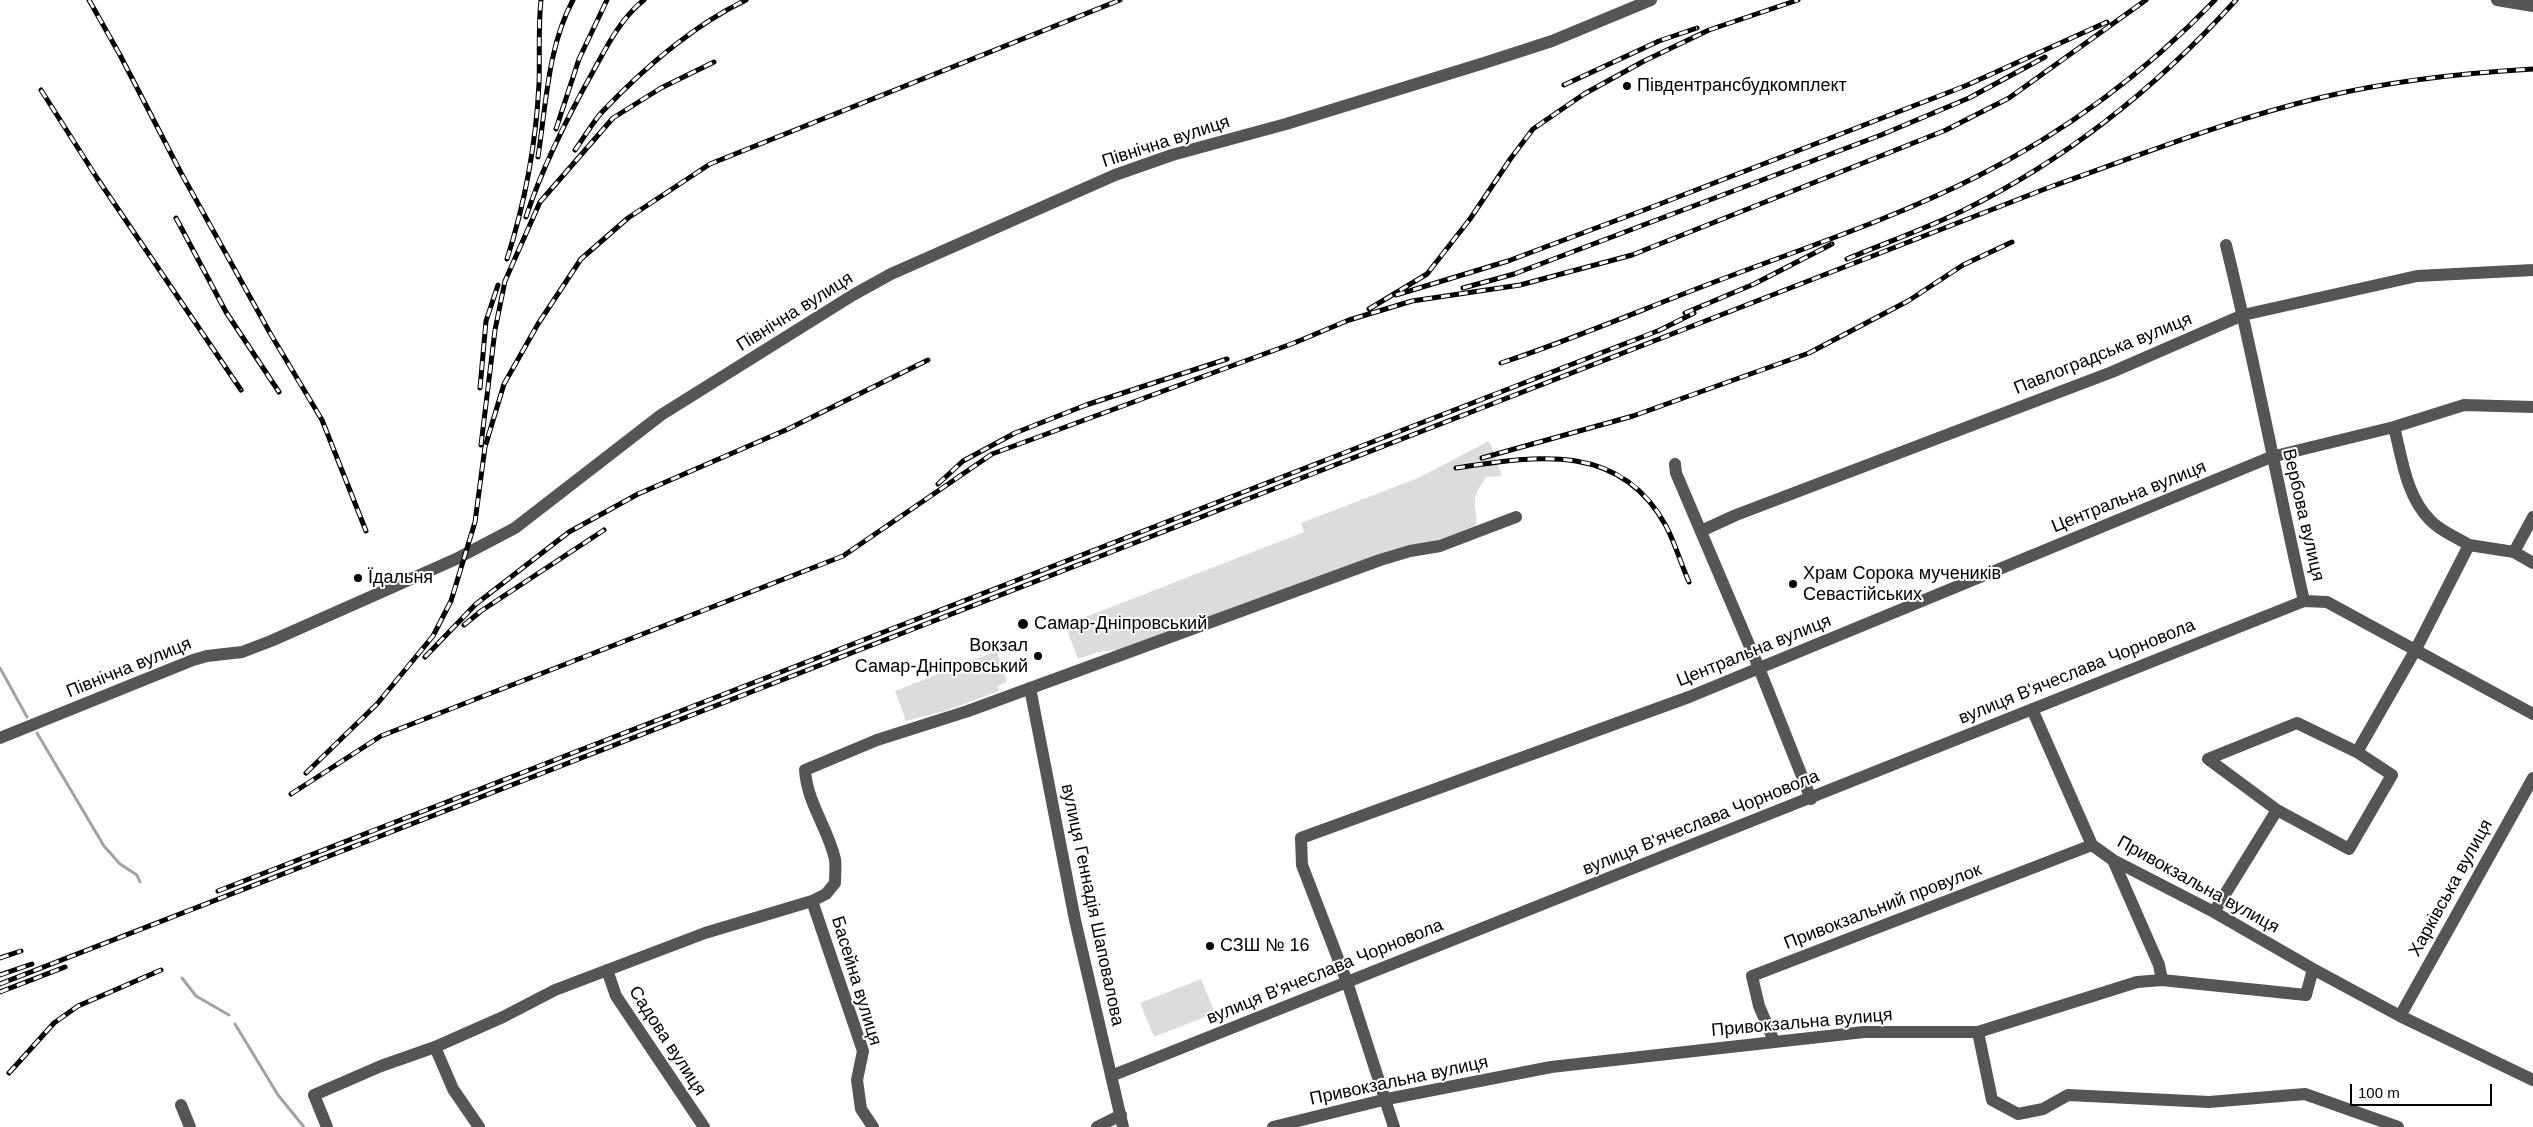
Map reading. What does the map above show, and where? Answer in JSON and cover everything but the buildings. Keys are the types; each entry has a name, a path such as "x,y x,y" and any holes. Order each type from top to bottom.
{"street":[{"name":"Північна вулиця","path":"0,738 193,660 208,656 242,652 263,644 456,559 514,528 536,513 661,415 853,295 918,262 1115,175 1172,155 1286,124 1552,41 1651,0"},
{"path":"2497,0 2533,6"},
{"name":"Вербова вулиця","path":"2226,245 2243,315 2271,458 2304,600 2327,602 2533,714"},
{"name":"Павлоградська вулиця","path":"1702,531 1736,515 2112,372 2243,315 2417,276 2533,270"},
{"name":"Центральна вулиця","path":"1348,982 1302,865 1301,838 1689,697 2271,458 2394,427 2464,405 2533,407"},
{"path":"2394,427 2412,494 2420,509 2431,521 2469,545 2514,552 2533,563"},
{"path":"1675,464 1676,472 1759,668 1811,799"},
{"path":"327,1127 314,1095 503,1017 555,990 705,933 812,901 826,894 835,882 835,859 812,805 806,785 805,770 877,740 1030,688 1380,560 1410,551 1440,546 1516,517"},
{"path":"2514,552 2533,517"},
{"path":"2357,752 2416,649 2469,545"},
{"name":"вулиця В'ячеслава Чорновола","path":"1111,1076 1811,799 2304,600"},
{"name":"вулиця Геннадія Шаповалова","path":"1030,688 1075,920 1122,1121"},
{"name":"Привокзальна вулиця","path":"2032,709 2092,845 2113,860 2214,912 2312,969 2400,1016 2533,1080"},
{"path":"2297,723 2357,752 2392,775 2349,849 2277,810 2208,759 2297,723"},
{"name":"Харківська вулиця","path":"2400,1016 2533,778"},
{"path":"2214,912 2277,810"},
{"name":"Привокзальний провулок","path":"1774,1041 1759,1006 1752,976 2092,845"},
{"path":"2113,860 2160,965 2162,980"},
{"name":"Басейна вулиця","path":"812,901 863,1051 857,1080 860,1108 873,1127"},
{"name":"Привокзальна вулиця","path":"1273,1127 1387,1099 1551,1067 1864,1032 1978,1032 2137,982 2162,980 2306,995 2312,969"},
{"name":"Садова вулиця","path":"607,970 616,996 704,1127"},
{"path":"1348,982 1387,1099 1394,1127"},
{"path":"1978,1032 1992,1100 2018,1114 2043,1109 2068,1095 2209,1102 2305,1094 2398,1127"},
{"path":"435,1046 453,1089 479,1127"},
{"path":"181,1105 190,1127"},
{"path":"1096,1127 1122,1121"}],"shaded area":[{"path":"1489,441 1502,476 1486,477 1478,490 1475,499 1476,527 1127,649 1098,652 1078,659 1065,625 1304,532 1301,523 1418,478"},
{"path":"997,651 1007,682 998,686 999,691 945,711 906,721 895,691"},
{"path":"1201,979 1215,1013 1154,1037 1140,1003"}],"waterway":[{"path":"0,668 27,717"},
{"path":"37,733 104,846 120,864 137,875 140,882"},
{"path":"182,978 196,996 229,1015"},
{"path":"235,1024 278,1095 304,1127"}],"railway":[{"path":"89,0 120,55 180,171 270,333 322,420 366,531"},
{"path":"507,259 529,172 535,128 539,84 541,0"},
{"path":"538,157 553,56 558,37 573,0"},
{"path":"556,129 579,59 607,0"},
{"path":"526,217 548,160 585,86 616,31 629,14 644,0"},
{"path":"575,150 602,112 651,65 706,22 746,0"},
{"path":"306,773 377,704 433,636 451,601 475,522 485,447 504,384 538,324 581,259 628,218 710,164 1120,0"},
{"path":"1369,309 1427,274 1470,219 1533,129 1584,94 1644,61 1709,30 1798,0"},
{"path":"291,794 381,736 843,556 992,454 1294,343 1349,320 1412,301 1520,285 1632,255 1946,130 2009,98 2146,0"},
{"path":"1501,363 1853,230 1916,205 1978,176 2042,140 2104,98 2162,51 2215,0"},
{"path":"1847,259 1962,211 2038,168 2074,144 2143,91 2175,62 2236,0"},
{"path":"1396,295 1508,261 1652,207 1965,86 2107,22"},
{"path":"1564,85 1659,41 1697,28"},
{"path":"1463,288 1514,274 1881,135 1969,98 2045,57"},
{"path":"481,445 495,330 505,281 540,202 613,118 661,88 714,62"},
{"path":"0,984 2050,187 2151,150 2254,116 2349,91 2427,78 2533,69"},
{"path":"41,90 97,178 241,390"},
{"path":"176,218 226,312 279,392"},
{"path":"1482,458 1633,416 1809,353 1908,301 1963,265 2012,242"},
{"path":"1685,313 1754,284 1832,244"},
{"path":"480,388 486,321 498,285"},
{"path":"1658,331 1694,313"},
{"path":"218,891 1660,330"},
{"path":"938,484 963,461 1015,433 1086,405 1227,359"},
{"path":"425,657 476,604 569,532 638,494 788,429 928,360"},
{"path":"1456,468 1516,460 1545,459 1573,461 1600,467 1625,479 1647,499 1666,526 1689,582"},
{"path":"464,625 481,611 604,530"},
{"path":"0,958 21,951"},
{"path":"0,975 32,964"},
{"path":"0,992 65,967"},
{"path":"9,1073 54,1023 78,1006 161,970"}],"place":[{"name":"Південтрансбудкомплект","path":"1627,86"},
{"name":"Їдальня","path":"358,578"},
{"name":"Храм Сорока мучеників Севастійських","path":"1793,584"},
{"name":"Самар-Дніпровський","path":"1023,624"},
{"name":"Вокзал Самар-Дніпровський","path":"1038,656"},
{"name":"СЗШ № 16","path":"1210,946"}]}
